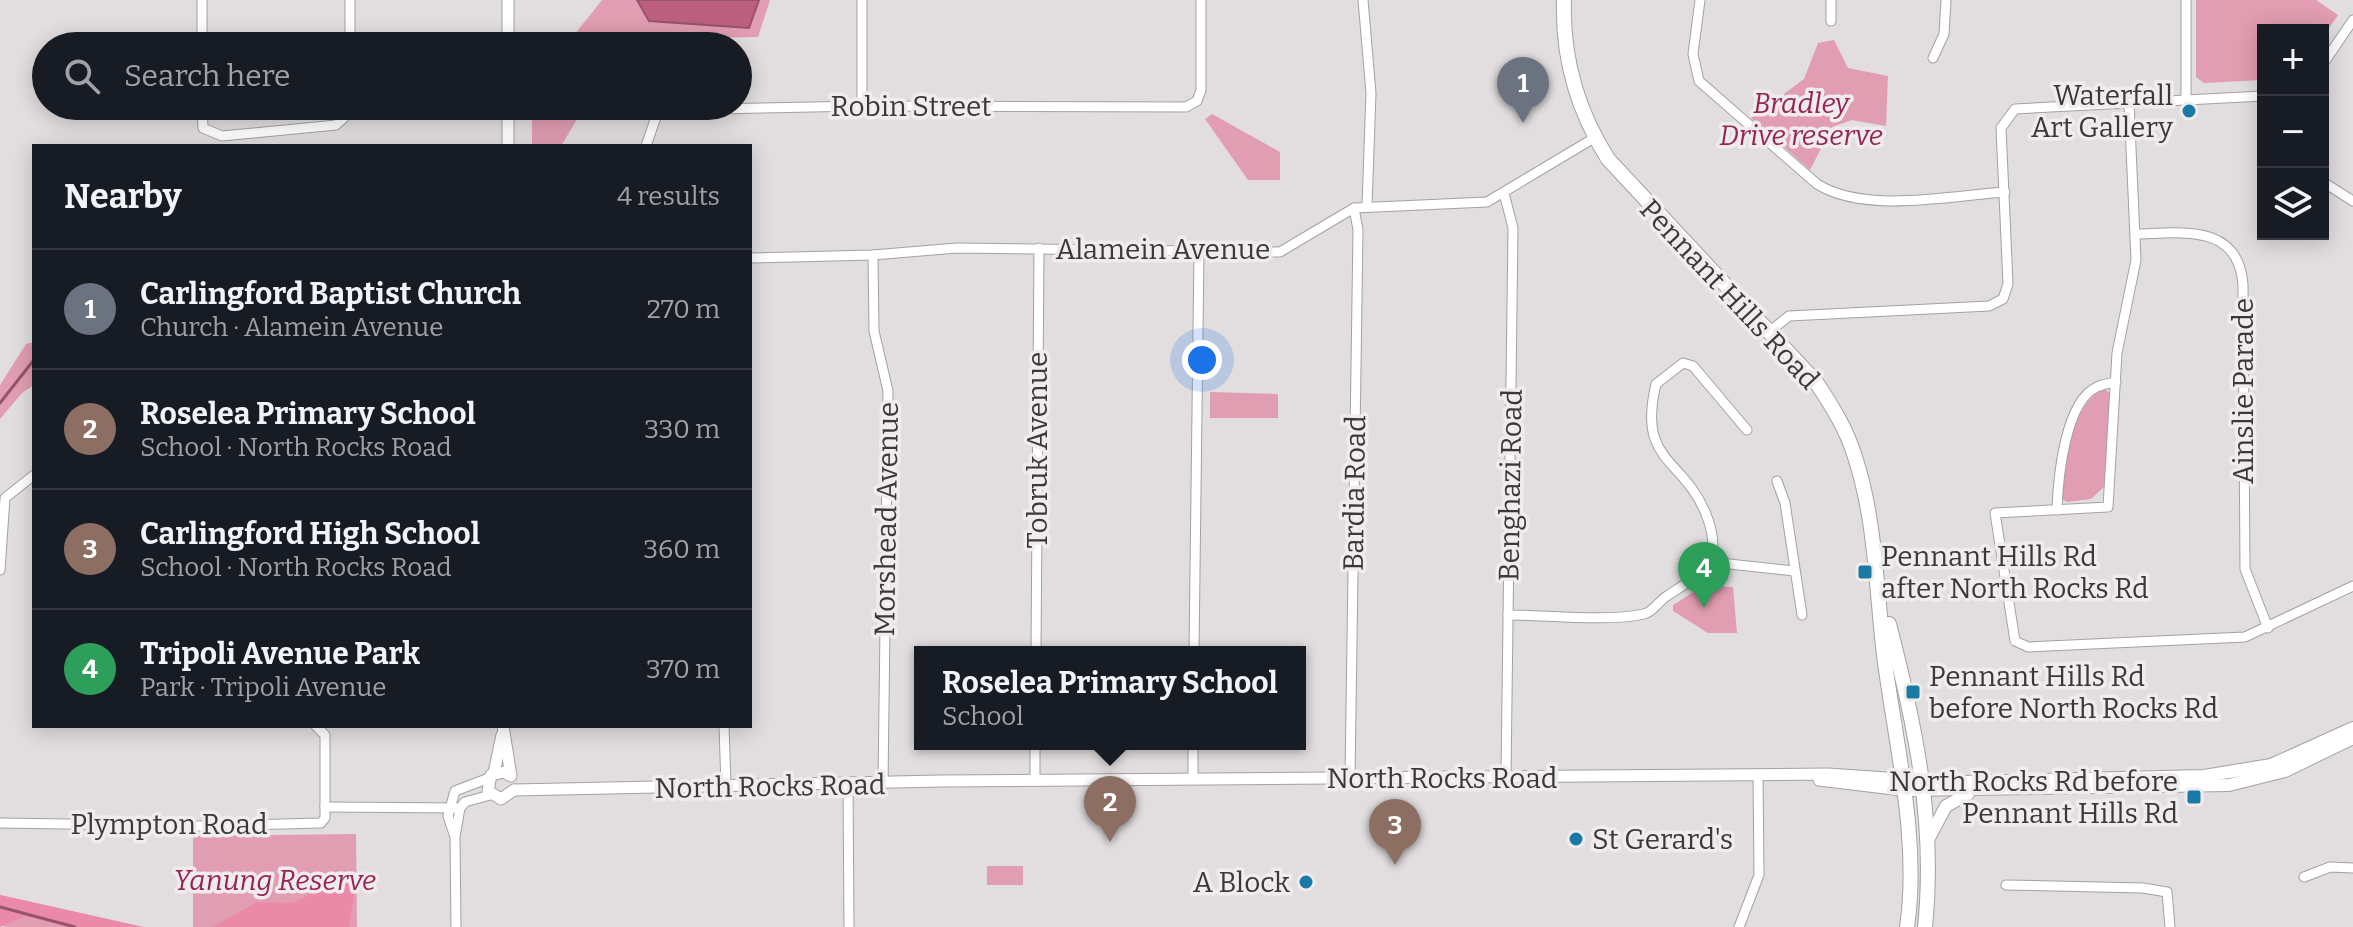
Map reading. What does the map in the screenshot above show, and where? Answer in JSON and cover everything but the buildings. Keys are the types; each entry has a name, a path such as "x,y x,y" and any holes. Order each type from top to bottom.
{"highway":[{"name":"Pennant Hills Road","path":"1564,0 1566,49 1572,85 1594,138 1630,187 1816,382 1846,432 1864,489 1880,596 1908,851 1907,927"},
{"name":"Pennant Hills Road","path":"1880,596 1925,787 1929,838 1925,927"}],"main road":[{"name":"North Rocks Road","path":"1925,787 2180,779 2227,774 2283,761 2353,728"},
{"name":"North Rocks Road","path":"1902,785 1974,791 2229,785 2285,771 2353,738"},
{"path":"1929,838 1946,806 1974,791"}],"street":[{"path":"202,0 202,32"},
{"path":"350,0 350,32"},
{"path":"508,0 508,32"},
{"path":"862,0 862,106"},
{"name":"Robin Street","path":"752,108 1186,107 1197,101 1201,90 1201,0"},
{"path":"1363,0 1371,93 1367,206"},
{"path":"1700,0 1693,54 1699,81 1817,184 1838,195 1875,200 2005,192"},
{"path":"1831,0 1831,21"},
{"path":"1933,58 1943,40 1946,0"},
{"path":"2186,0 2186,101"},
{"path":"2329,55 2353,20"},
{"path":"1769,332 1789,316 1997,304 2008,288 2001,132 2009,113 2022,107 2257,96"},
{"path":"2129,103 2137,234 2136,267 2118,348 2108,507 1995,513 2014,636 2020,645 2245,637 2353,586"},
{"path":"203,120 203,128 222,136 336,125 341,120"},
{"path":"508,120 508,144"},
{"name":"Robin Street","path":"647,144 655,120"},
{"name":"Alamein Avenue","path":"752,258 873,255 957,248 1280,252 1354,208 1477,204 1504,193 1594,138"},
{"path":"2329,186 2353,201"},
{"name":"Benghazi Road","path":"1504,193 1513,228 1506,778"},
{"name":"Bardia Road","path":"1350,778 1358,230 1354,208"},
{"name":"Ainslie Parade","path":"2137,234 2206,235 2229,248 2239,264 2243,284 2245,569 2268,628"},
{"name":"Tobruk Avenue","path":"1036,646 1039,248"},
{"path":"1194,646 1199,251"},
{"name":"Morshead Avenue","path":"873,255 874,331 888,391 883,784"},
{"path":"1508,615 1645,614 1701,573 1711,562 1714,540 1706,514 1694,493 1665,460 1653,435 1650,413 1656,384 1679,365 1690,364 1747,430"},
{"path":"2057,510 2060,464 2078,407 2096,387 2116,382"},
{"path":"0,570 5,498 32,477"},
{"path":"1777,481 1785,503 1802,615"},
{"path":"1711,562 1794,571"},
{"path":"318,728 325,735 325,807 455,808 490,795 503,728"},
{"path":"503,728 514,790"},
{"path":"724,728 726,787"},
{"path":"1035,750 1035,781"},
{"path":"1193,750 1193,779"},
{"name":"North Rocks Road","path":"490,795 505,798 514,790 1035,781 1828,774 1902,785"},
{"path":"456,927 455,791 492,776 509,775"},
{"path":"1739,927 1759,875 1758,776"},
{"path":"848,785 849,927"},
{"name":"Plympton Road","path":"0,823 199,826 321,823 325,818 325,807"},
{"path":"2304,877 2330,867 2353,868"},
{"path":"2006,885 2143,888 2167,892 2170,927"}],"green space":[{"path":"602,0 770,0 758,37 752,37 752,32 576,32"},
{"path":"2196,0 2316,0 2338,15 2329,28 2329,24 2257,24 2257,80 2204,83 2196,77"},
{"name":"Bradley Drive reserve","path":"1834,40 1848,68 1888,76 1886,126 1852,120 1832,127 1810,170 1751,118 1804,79 1818,43"},
{"path":"1212,114 1280,152 1280,180 1248,180 1205,119"},
{"path":"532,120 577,120 562,144 532,144"},
{"path":"32,342 32,386 22,393 0,419 0,385 26,344"},
{"path":"2103,388 2111,394 2104,487 2091,499 2067,502 2062,499 2065,469 2076,422 2092,397"},
{"path":"1210,392 1278,394 1278,418 1210,418"},
{"path":"1703,586 1733,587 1737,633 1708,633 1673,611 1673,605"},
{"name":"Yanung Reserve","path":"356,834 357,927 193,927 193,836"},
{"path":"987,866 1023,866 1023,885 987,885"},
{"name":"Yanung Reserve","path":"0,895 143,927 6,927 0,925"}],"shaded area":[{"path":"637,0 759,0 749,28 649,21"},
{"path":"357,873 349,927 213,927 257,902 292,903"},
{"name":"Yanung Reserve","path":"0,895 143,927 68,927 25,916 0,927"}],"waterway":[{"path":"0,403 32,362"},
{"path":"0,907 75,927"}],"place":[{"name":"Waterfall Art Gallery","path":"2189,111"},
{"name":"Carlingford Baptist Church","path":"1523,123"},
{"name":"Pennant Hills Rd after North Rocks Rd","path":"1865,572"},
{"name":"Tripoli Avenue Park","path":"1704,608"},
{"name":"Pennant Hills Rd before North Rocks Rd","path":"1913,692"},
{"name":"North Rocks Rd before Pennant Hills Rd","path":"2194,797"},
{"name":"St Gerard's","path":"1576,839"},
{"name":"Roselea Primary School","path":"1110,842"},
{"name":"Carlingford High School","path":"1395,865"},
{"name":"A Block","path":"1306,882"}]}
